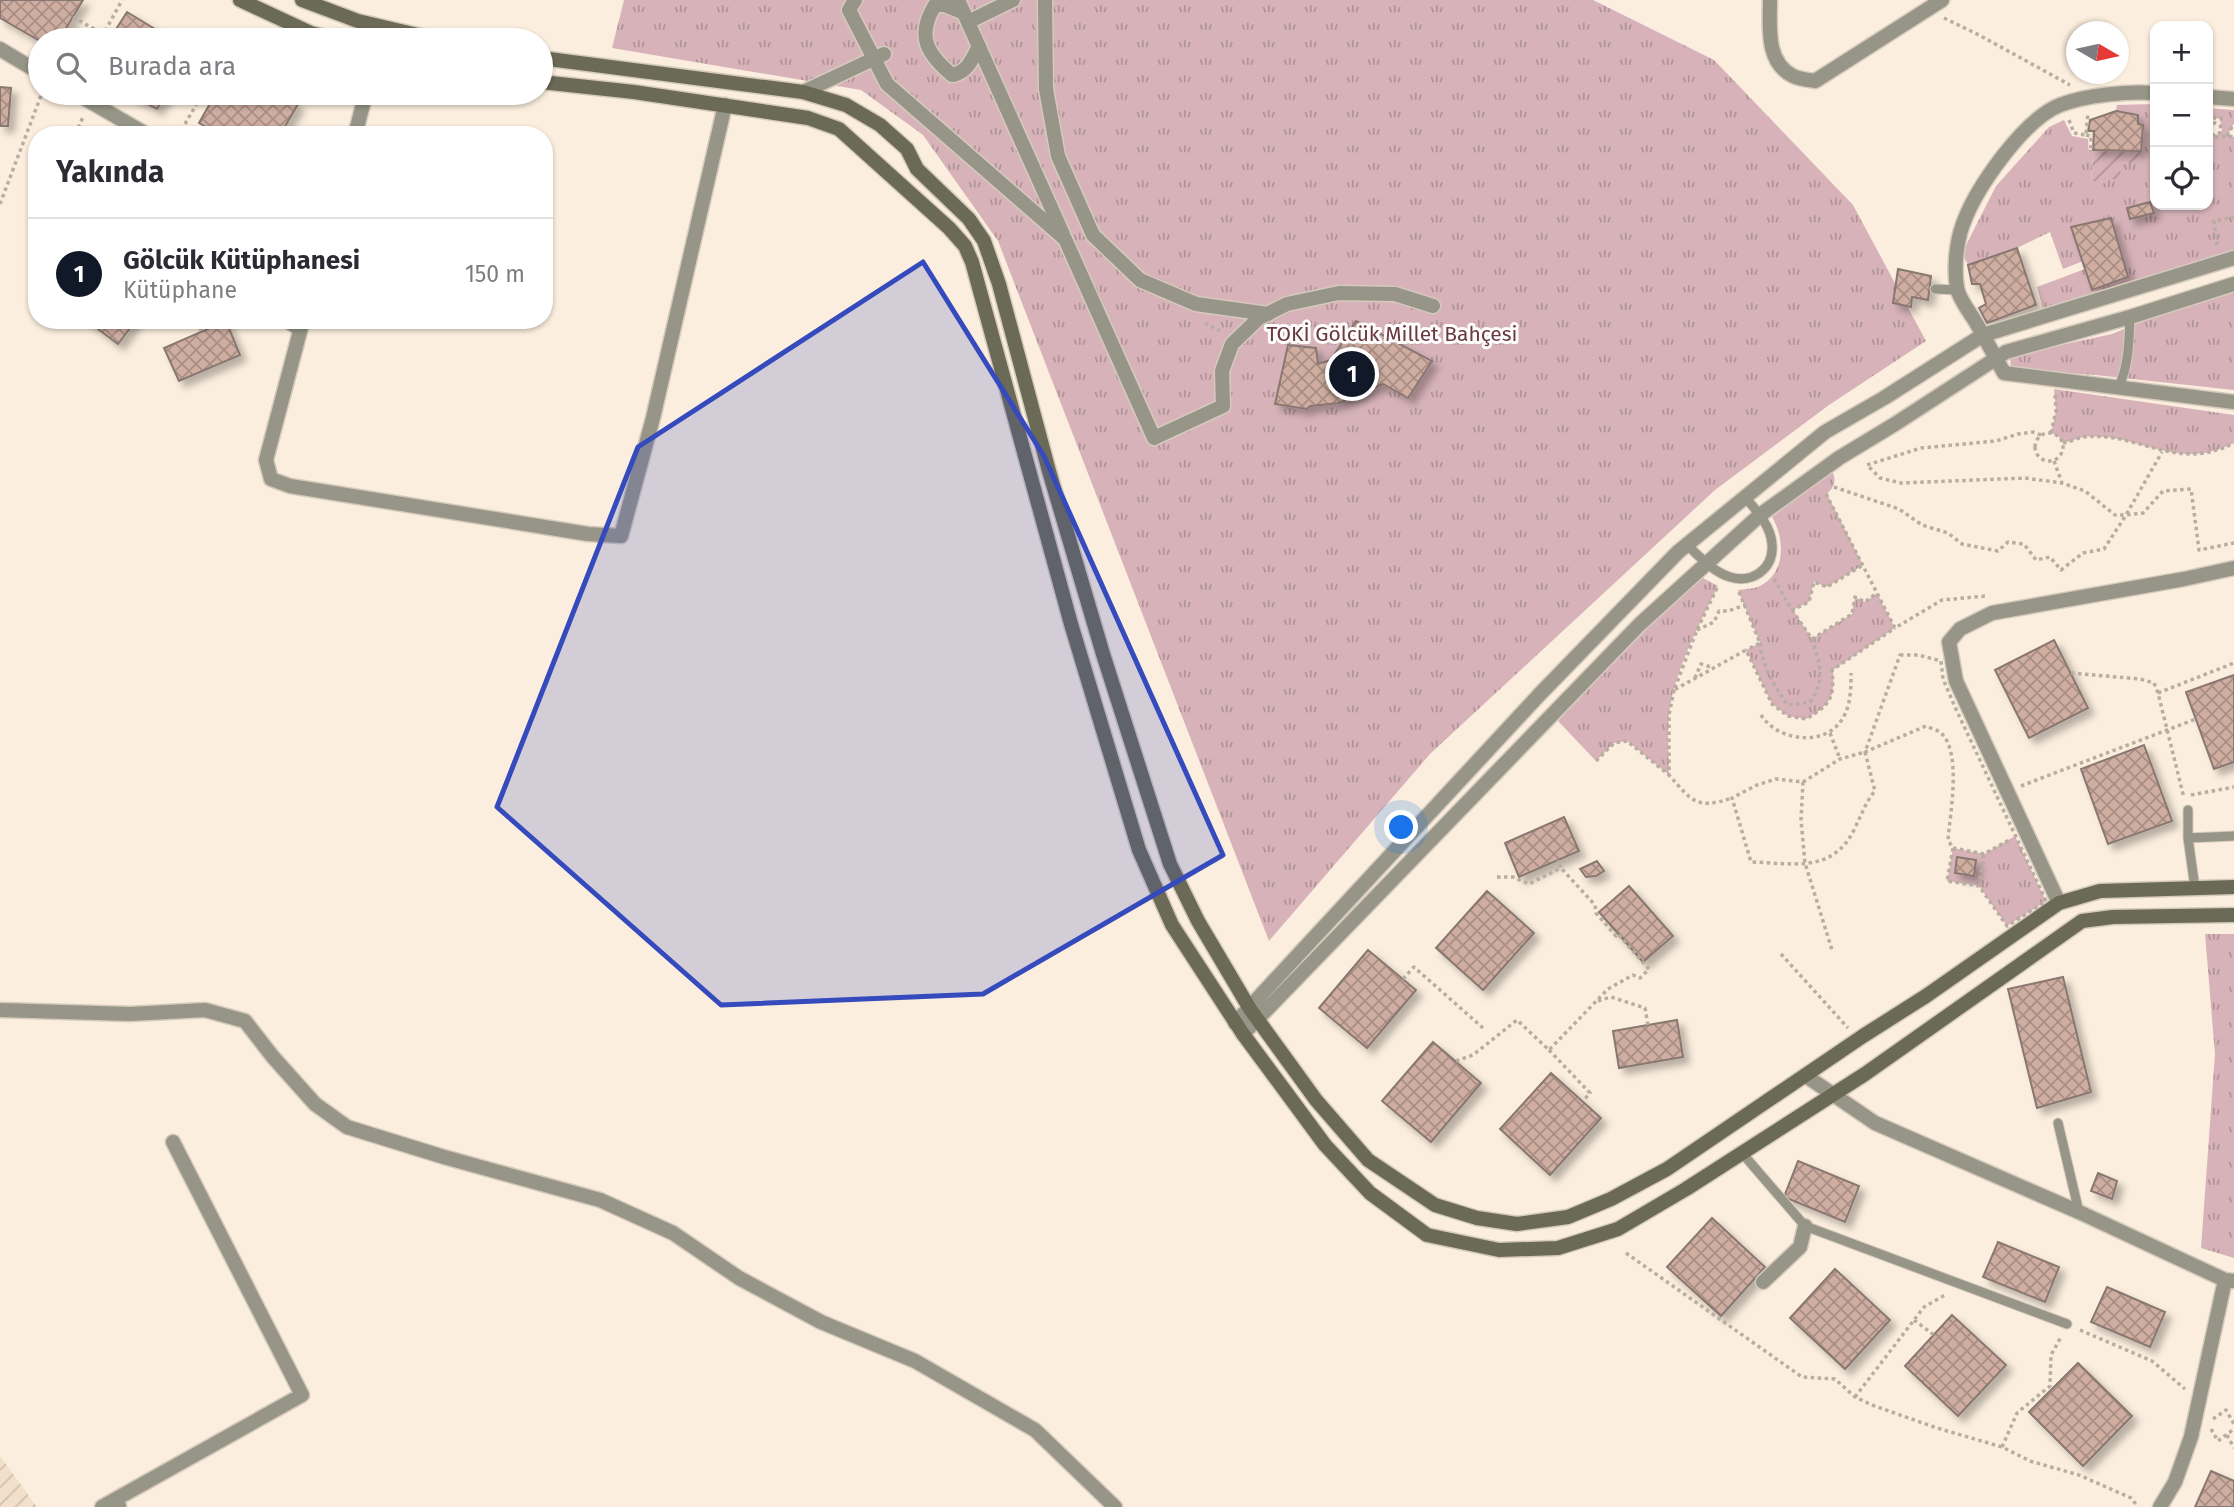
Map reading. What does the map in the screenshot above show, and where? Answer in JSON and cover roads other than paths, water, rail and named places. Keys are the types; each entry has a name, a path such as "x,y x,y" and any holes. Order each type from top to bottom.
{"main road":[{"path":"240,0 300,28"},
{"path":"302,0 358,20 390,28"},
{"path":"553,60 803,92 846,105 880,125 907,149 917,169 969,219 984,241 999,284 1056,497 1158,834 1170,864 1198,921 1254,1014 1316,1100 1368,1160 1435,1205 1477,1218 1517,1224 1568,1217 1611,1199 1667,1169 2059,903 2100,891 2234,887"},
{"path":"553,83 634,92 808,118 839,129 949,228 965,246 972,262 1071,624 1139,850 1172,925 1239,1029 1325,1145 1370,1193 1427,1235 1499,1250 1558,1248 1618,1229 1686,1189 1833,1094 2082,921 2113,917 2234,915"}],"street":[{"path":"855,0 849,10 879,56 887,84 1065,239"},
{"path":"979,46 969,65 961,73 952,75 939,64 927,48 925,30 928,15 935,5 945,5 963,12 1013,0"},
{"path":"1045,0 1046,89 1058,156 1093,235 1140,280 1196,304 1268,314"},
{"path":"1770,0 1772,50 1780,67 1794,77 1815,81 1942,0"},
{"path":"963,12 1154,438 1223,406 1223,371 1232,344 1259,318 1287,304 1339,293 1395,294 1433,306"},
{"path":"0,50 28,66"},
{"path":"803,92 879,56"},
{"path":"2150,93 2140,92 2091,104 2059,106 2032,123 2011,145 1975,199 1962,225 1956,260 1957,290 2004,373 2234,402"},
{"path":"2213,97 2234,99"},
{"path":"96,105 132,126"},
{"path":"357,126 363,105"},
{"path":"301,329 266,460 271,479 290,486 432,510 588,534 621,536 653,418 725,105"},
{"path":"1254,1014 1515,721 1686,544 1825,432 1983,335 2234,258"},
{"path":"1239,1029 1640,624 1760,515 1839,457 2006,352 2234,284"},
{"path":"2059,903 1956,681 1949,642 1960,629 1992,613 2234,568"},
{"path":"0,1010 130,1014 205,1010 245,1021 315,1104 347,1126 444,1157 600,1200 673,1233 739,1278 821,1322 915,1361 1035,1430 1115,1507"},
{"path":"1806,1076 1875,1123 2230,1281 2191,1437 2175,1482 2160,1507"},
{"path":"102,1507 118,1503 302,1395 173,1142"},
{"path":"1763,1282 1800,1247 1805,1226"}],"lane":[{"path":"1935,289 1957,290"},
{"path":"2119,386 2125,374 2130,317"},
{"path":"1686,544 1706,564 1727,577 1745,580 1759,575 1770,560 1772,543 1760,515 1745,497"},
{"path":"2188,810 2188,838 2195,888"},
{"path":"2188,838 2234,836"},
{"path":"2058,1123 2079,1212"},
{"path":"1742,1153 1805,1226 2067,1324"}],"place":[{"name":"Gölcük Kütüphanesi","path":"1352,374"}],"park label":[{"name":"TOKİ Gölcük Millet Bahçesi","path":"1392,334"}]}
